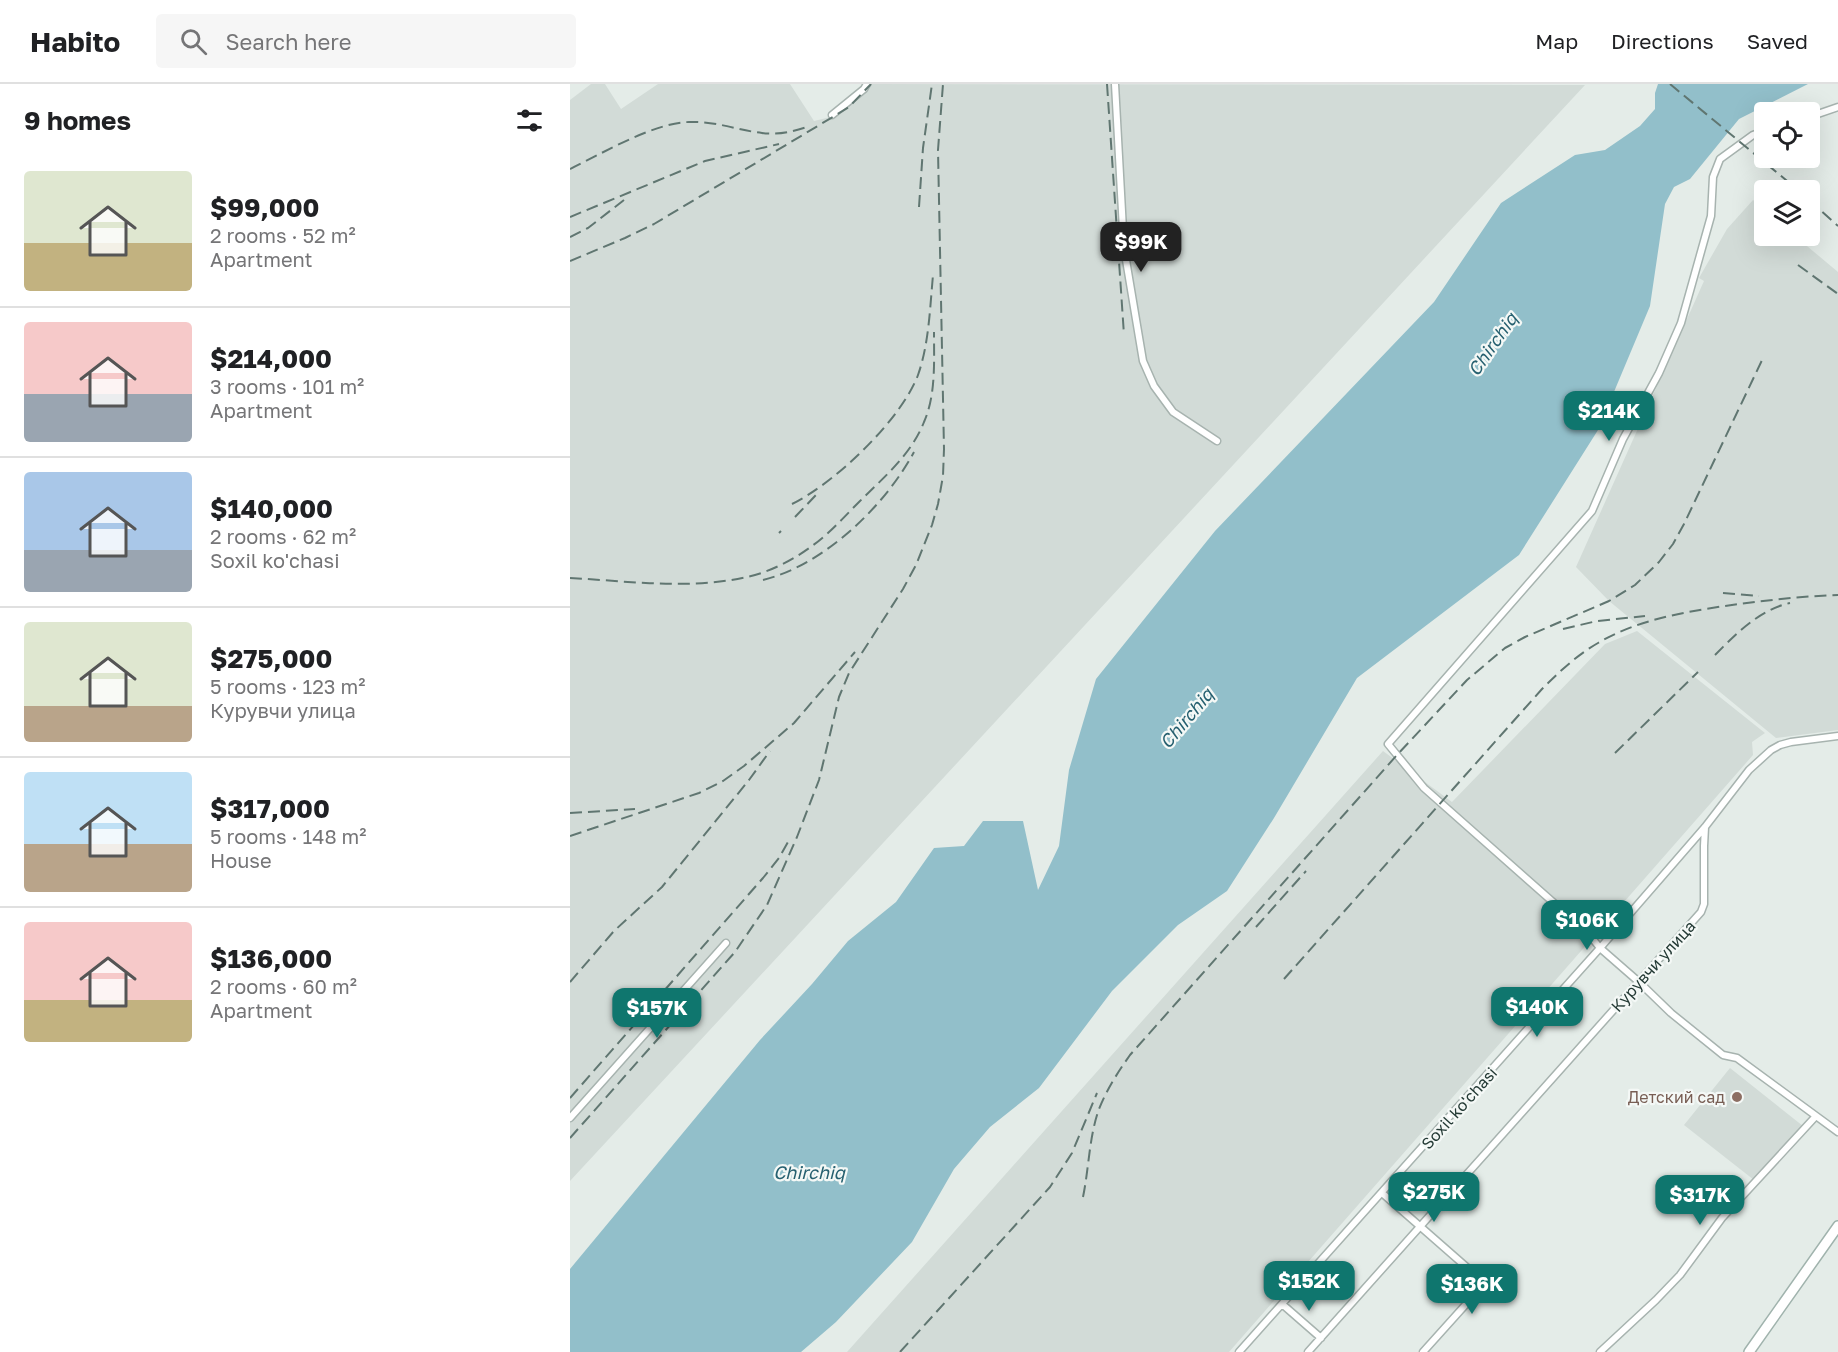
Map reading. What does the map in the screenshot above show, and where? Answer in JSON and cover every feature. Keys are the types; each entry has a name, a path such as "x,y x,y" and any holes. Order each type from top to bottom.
{"street":[{"path":"832,115 867,84"},
{"path":"1115,84 1124,248 1143,361 1154,386 1173,412 1217,441"},
{"path":"1820,113 1838,107"},
{"path":"1754,135 1720,159 1713,177 1711,216 1681,323 1659,373 1623,439 1592,511 1388,744 1424,788 1588,933 1600,948 1671,1013 1723,1055 1737,1058 1838,1132"},
{"name":"Soxil ko'chasi","path":"1239,1352 1600,948 1705,827 1749,770 1771,750 1791,742 1838,736"},
{"name":"Курувчи улица","path":"1308,1352 1701,912 1704,904 1705,827"},
{"path":"570,1118 726,943"},
{"path":"1600,1352 1680,1275 1722,1218 1816,1116"},
{"path":"1382,1193 1478,1279 1477,1292 1423,1352"},
{"path":"1749,1352 1838,1226"},
{"path":"1282,1304 1321,1338"}],"shaded area":[{"path":"591,84 605,84 621,109 658,84 790,84 814,121 839,115 871,84 1585,85 570,1181 570,100"},
{"path":"1753,200 1754,246 1807,246 1838,272 1838,730 1776,738 1609,601 1576,567 1704,281 1699,278 1727,229"},
{"path":"1637,631 1765,733 1752,742 1753,755 1229,1352 847,1352 1383,751 1452,802 1605,644"},
{"name":"Детский сад","path":"1730,1068 1803,1126 1754,1180 1684,1125"}],"water":[{"name":"Chirchiq","path":"1658,84 1808,84 1773,102 1754,102 1754,111 1739,119 1690,179 1674,187 1665,204 1650,306 1598,430 1519,555 1357,678 1274,818 1227,891 1178,925 1112,991 1039,1088 990,1127 954,1169 912,1242 836,1322 801,1352 570,1352 570,1269 760,1040 848,941 896,902 934,848 964,846 983,821 1023,821 1038,890 1059,846 1069,770 1096,679 1215,531 1434,302 1501,203 1575,155 1605,150 1640,126 1655,109 1655,93"}],"railway":[{"path":"570,261 654,224 849,107 871,84"},
{"path":"919,207 923,148 932,84"},
{"path":"570,1138 735,952 767,905 819,780 839,697 849,673 903,589 916,565 932,525 943,476 944,449 938,150 943,84"},
{"path":"1107,84 1124,335"},
{"path":"1670,84 1786,180"},
{"path":"570,169 644,133 675,124 709,123 768,134 784,133 807,127"},
{"path":"570,217 705,161 779,144"},
{"path":"570,237 588,228 624,200"},
{"path":"1820,210 1838,226"},
{"path":"1798,265 1838,294"},
{"path":"792,504 827,481 865,448 882,430 909,393 918,375 925,351 933,275"},
{"path":"570,578 681,584 725,581 764,572 805,551 830,531 887,475 912,445 924,422 931,401 934,332"},
{"path":"1083,1197 1093,1130 1099,1109 1130,1055 1397,755 1467,680 1505,648 1609,601 1635,585 1659,562 1673,544 1684,524 1764,356"},
{"path":"763,580 808,561 850,531 887,493 914,452"},
{"path":"795,517 816,495"},
{"path":"1723,593 1759,596"},
{"path":"1284,979 1542,689 1583,653 1614,634 1666,617 1738,604 1838,595"},
{"path":"1715,655 1758,617 1790,603"},
{"path":"1563,629 1597,621 1645,616"},
{"path":"570,836 699,793 723,781 794,723 855,652"},
{"path":"1615,753 1698,672"},
{"path":"570,982 614,931 662,887 770,751"},
{"path":"570,813 635,809"},
{"path":"570,1098 763,878 788,842"},
{"path":"1256,927 1306,871"},
{"path":"900,1352 1050,1187 1072,1153 1097,1093"}],"place":[{"name":"Детский сад","path":"1737,1097"}]}
